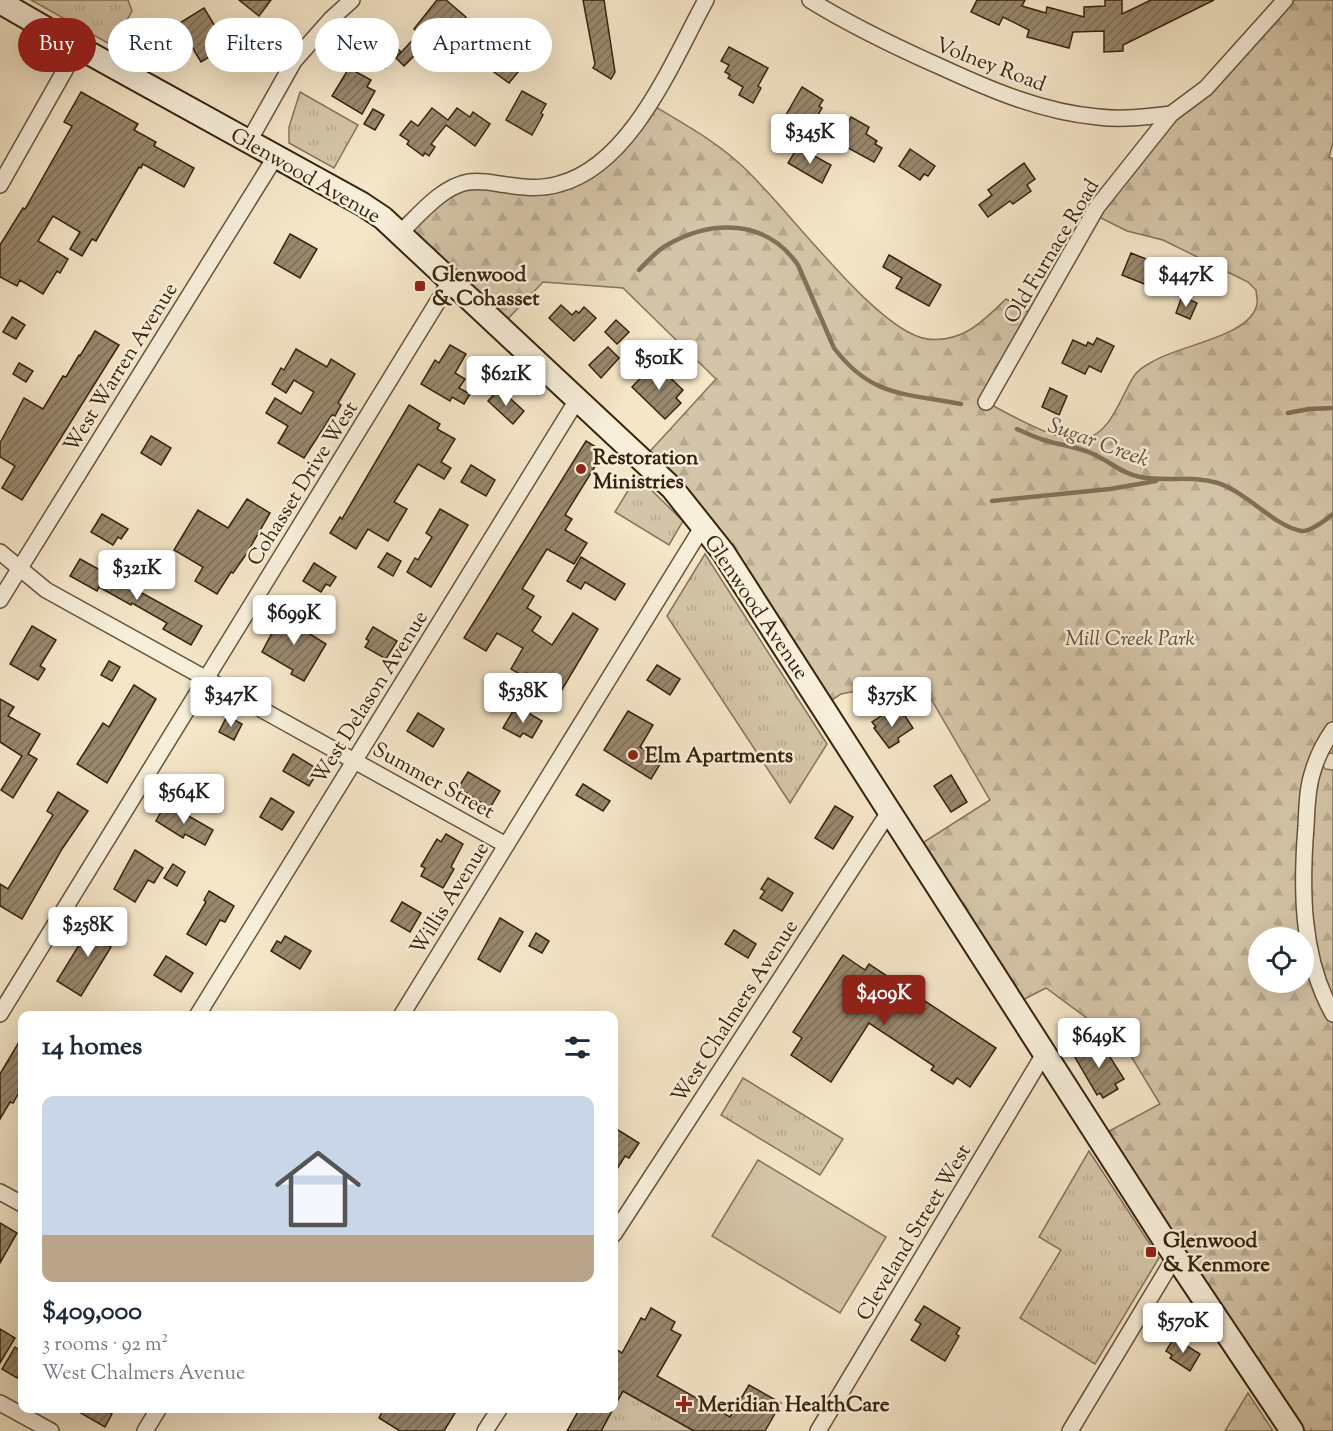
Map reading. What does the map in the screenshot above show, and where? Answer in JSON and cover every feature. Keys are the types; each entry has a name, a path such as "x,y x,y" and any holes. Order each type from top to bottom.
{"main road":[{"name":"Glenwood Avenue","path":"0,2 28,18"},
{"name":"Glenwood Avenue","path":"96,57 362,204 383,218 672,488 723,552 1044,1054 1292,1431"}],"street":[{"path":"249,141 294,61 332,18 352,0"},
{"path":"400,233 436,199 459,184 480,182 523,188 543,188 569,181 594,167 632,129 671,67 706,0"},
{"name":"Volney Road","path":"810,0 890,44 977,83 1029,103 1059,111 1098,117 1140,118 1171,114"},
{"name":"Old Furnace Road","path":"986,402 1097,207 1171,114 1206,88 1285,0"},
{"path":"0,185 64,72"},
{"name":"West Warren Avenue","path":"0,600 276,156"},
{"name":"Cohasset Drive West","path":"0,1014 451,280"},
{"name":"West Delason Avenue","path":"200,1011 577,399"},
{"name":"Willis Avenue","path":"404,1011 703,526"},
{"name":"Summer Street","path":"0,552 46,590 506,845"},
{"path":"1333,730 1318,756 1311,776 1302,867 1307,934 1313,967 1324,998 1333,1014"},
{"name":"West Chalmers Avenue","path":"618,1228 889,812"},
{"name":"Cleveland Street West","path":"818,1431 1044,1054"},
{"path":"0,1192 18,1202"},
{"path":"1070,1431 1176,1255"},
{"path":"0,1403 18,1413"},
{"path":"18,1413 51,1431"},
{"path":"145,1431 156,1413"},
{"path":"485,1431 497,1413"}],"green space":[{"path":"31,0 128,0 132,11 128,18 108,18 108,43 96,36 96,18 63,18"},
{"name":"Mill Creek Park","path":"1285,0 1333,0 1333,142 1329,157 1333,159 1333,753 1326,754 1322,764 1325,769 1333,770 1333,1431 1292,1431 1098,1137 1160,1104 1128,1051 1118,1041 1046,988 1013,1005 913,849 990,800 923,685 905,678 872,699 861,690 841,694 822,707 642,460 716,379 623,288 543,282 500,327 400,233 448,191 577,177 649,103 707,139 740,164 857,291 883,315 907,332 928,339 952,338 972,329 1006,299 1035,316 986,402 1048,433 1061,437 1084,439 1093,436 1108,422 1134,376 1140,370 1164,356 1212,339 1242,325 1252,315 1257,304 1256,290 1248,282 1163,240 1127,231 1093,214 1171,114"},
{"path":"300,92 358,125 334,168 289,143 289,127"},
{"path":"637,476 683,521 669,545 615,512"},
{"path":"705,554 827,744 790,803 667,616"},
{"path":"743,1078 843,1139 820,1175 721,1115"},
{"path":"1089,1151 1159,1258 1095,1364 1020,1318 1061,1250 1039,1237"},
{"path":"758,1160 886,1237 840,1313 712,1236"},
{"path":"623,1391 694,1431 601,1431 611,1413 618,1413 618,1400"},
{"path":"1248,1393 1273,1431 1225,1431"}],"building":[{"path":"239,0 271,0 259,16"},
{"path":"437,0 446,0 466,17 465,18 423,18"},
{"path":"583,0 604,0 615,72 611,79 593,68 595,64"},
{"path":"977,0 1025,0 1022,6 1046,13 1047,7 1084,17 1084,7 1105,6 1105,0 1122,0 1122,14 1151,0 1214,0 1123,45 1123,51 1104,52 1104,31 1073,32 1069,48 1027,37 1029,30 1003,17 999,25 971,12"},
{"path":"204,8 210,18 205,18 205,60 201,62 193,49 193,18 188,18"},
{"path":"411,42 411,59 404,66 399,61 399,55"},
{"path":"729,47 768,68 758,86 761,88 753,103 739,95 743,87 728,78 730,75 725,72 729,65 721,61"},
{"path":"347,72 356,72 371,80 367,87 375,91 362,114 332,96"},
{"path":"494,72 518,72 509,83"},
{"path":"802,87 823,100 819,106 822,108 802,141 779,127"},
{"path":"522,91 546,104 532,135 506,120"},
{"path":"81,92 138,124 134,130 156,142 154,146 194,168 184,187 143,164 141,168 139,167 96,241 92,239 82,256 70,249 80,232 53,216 38,241 68,259 60,273 57,271 43,294 20,280 17,286 0,277 0,245 23,208 25,209 72,126 64,122"},
{"path":"432,108 448,120 457,108 470,117 473,112 490,124 475,146 446,125 431,144 435,147 429,156 425,153 423,156 407,144 409,141 400,135 411,121 418,126"},
{"path":"373,109 384,115 375,130 364,124"},
{"path":"851,117 869,127 866,134 877,141 875,144 882,148 874,162 837,142"},
{"path":"798,147 831,165 822,183 788,163"},
{"path":"910,149 935,166 928,176 924,174 920,180 899,166"},
{"path":"1024,163 1035,179 1027,185 1031,191 1013,204 1010,201 988,217 979,205 992,195 988,190"},
{"path":"290,234 317,249 300,278 274,263"},
{"path":"1131,253 1166,267 1157,289 1122,275"},
{"path":"889,255 941,285 929,306 896,288 902,278 883,267"},
{"path":"1182,296 1197,303 1190,319 1176,313"},
{"path":"561,305 572,315 576,311 579,313 584,307 596,318 574,341 549,318"},
{"path":"12,317 25,325 16,339 3,332"},
{"path":"616,320 629,332 617,344 605,332"},
{"path":"95,331 119,345 22,500 2,488 15,466 0,457 0,443 24,398 43,409"},
{"path":"1097,338 1114,346 1101,372 1089,366 1085,374 1062,363 1073,340 1086,346 1088,342 1093,345"},
{"path":"450,345 466,354 455,373 465,379 459,388 470,394 464,404 452,397 450,401 421,384 435,360 439,363"},
{"path":"608,347 619,358 601,378 589,365"},
{"path":"296,349 327,367 331,359 355,374 338,403 341,405 335,416 332,415 304,458 278,443 288,426 266,413 275,398 301,414 314,392 294,380 286,393 272,384 281,368 284,370"},
{"path":"19,363 33,371 26,382 13,374"},
{"path":"655,363 683,390 676,398 681,403 665,419 632,387"},
{"path":"1050,388 1067,396 1059,415 1042,407"},
{"path":"497,391 501,394 503,392 524,411 513,424 488,401"},
{"path":"409,405 440,424 437,429 455,439 441,462 451,468 444,479 418,464 394,502 407,509 388,541 368,529 356,549 330,533 340,517 342,519"},
{"path":"151,436 171,448 161,465 141,453"},
{"path":"586,441 604,452 565,515 572,519 565,530 587,543 574,564 547,549 522,589 534,596 527,608 541,617 532,631 552,645 573,613 598,629 560,693 527,673 525,677 511,669 523,648 497,633 486,651 464,638"},
{"path":"471,465 495,480 486,496 461,482"},
{"path":"247,499 270,513 247,553 217,594 195,581 203,567 174,550 198,510 228,528"},
{"path":"440,509 468,525 431,587 407,572 415,558 418,560 432,537 426,533"},
{"path":"102,514 128,529 121,539 118,537 113,545 91,532"},
{"path":"387,553 401,561 393,576 378,567"},
{"path":"581,557 625,584 615,600 585,582 581,589 567,581"},
{"path":"80,559 202,626 191,645 163,629 167,623 132,603 131,605 99,587 97,591 70,576"},
{"path":"314,563 336,577 330,586 326,584 321,592 303,581"},
{"path":"284,610 309,625 305,631 326,644 304,681 291,674 293,670 262,652"},
{"path":"32,626 56,640 40,666 45,669 38,680 10,664"},
{"path":"373,627 397,641 386,659 365,647 369,641 366,639"},
{"path":"109,661 120,667 112,681 101,675"},
{"path":"657,665 680,679 670,695 647,680"},
{"path":"134,685 156,699 107,783 77,764 103,723 109,727"},
{"path":"0,699 14,707 8,716 40,734 28,754 37,759 13,798 1,790 22,756 0,742"},
{"path":"520,708 542,721 532,738 523,733 520,737 503,728 513,711 517,713"},
{"path":"901,710 913,728 898,738 899,742 889,748 872,722 884,714 887,719"},
{"name":"Elm Apartments","path":"628,711 653,725 640,747 662,761 651,779 604,750"},
{"path":"418,713 444,729 433,747 407,731"},
{"path":"227,716 242,724 234,740 219,732"},
{"path":"293,754 319,770 309,786 283,771"},
{"path":"468,772 500,791 490,808 458,788"},
{"path":"951,775 967,802 951,812 934,786"},
{"path":"583,784 610,801 603,811 576,795"},
{"path":"58,792 88,811 62,849 22,919 0,906 0,884 8,889 53,815 47,811"},
{"path":"271,798 294,812 282,830 260,817"},
{"path":"166,803 213,830 205,845 185,834 183,838 156,821"},
{"path":"835,806 853,817 833,849 815,838"},
{"path":"446,834 463,844 451,867 454,869 443,888 421,876 425,868 421,866 437,839 441,842"},
{"path":"135,850 163,868 154,883 148,880 135,902 114,889"},
{"path":"173,864 185,872 177,886 164,878"},
{"path":"768,878 793,893 782,911 760,898 765,891 761,889"},
{"path":"209,891 234,906 225,922 220,920 206,945 187,934 206,902 204,900"},
{"path":"402,902 421,913 410,932 391,921"},
{"path":"500,918 523,932 500,972 478,959"},
{"path":"95,919 117,933 81,996 57,981"},
{"path":"734,930 756,944 748,958 725,944"},
{"path":"536,933 549,941 542,953 529,946"},
{"path":"285,936 311,951 300,969 271,951 277,941 281,943"},
{"path":"843,955 865,970 869,964 996,1048 970,1087 957,1078 953,1084 931,1070 934,1066 869,1023 831,1082 791,1055 802,1038 793,1032"},
{"path":"166,956 193,973 181,992 154,975"},
{"path":"1094,1042 1098,1049 1103,1046 1124,1079 1115,1084 1118,1089 1103,1098 1100,1093 1097,1095 1073,1054"},
{"path":"18,1044 18,1094 13,1103 10,1102 0,1119 0,1074"},
{"path":"618,1130 639,1143 629,1158 625,1156 618,1167"},
{"path":"0,1223 17,1233 0,1263"},
{"path":"924,1306 960,1328 956,1334 959,1336 945,1361 911,1340 921,1324 915,1320"},
{"path":"651,1308 675,1322 671,1330 681,1335 657,1376 730,1417 749,1385 781,1403 765,1431 694,1431 623,1391 618,1400 618,1350 622,1353 641,1318 645,1320"},
{"path":"0,1329 15,1338 0,1363"},
{"path":"1174,1338 1200,1354 1190,1371 1170,1358 1172,1355 1166,1351"},
{"path":"15,1347 18,1349 17,1378 2,1369"},
{"path":"81,1413 110,1413 112,1414 105,1427"},
{"path":"382,1413 455,1413 444,1431 400,1431 379,1418"},
{"path":"577,1413 611,1413 601,1431 567,1431"}],"waterway":[{"name":"Sugar Creek","path":"639,270 667,245 702,231 737,228 754,232 770,239 785,250 798,265 834,348 862,376 891,391 961,404"},
{"path":"1288,413 1333,408"},
{"name":"Sugar Creek","path":"1017,429 1043,440 1091,453 1133,475 1150,478 1198,479 1218,483 1240,494 1281,523 1301,531 1313,528 1333,514"},
{"path":"992,501 1110,489 1156,481"}],"place":[{"name":"Glenwood & Cohasset","path":"420,286"},
{"name":"Restoration Ministries","path":"581,469"},
{"name":"Elm Apartments","path":"633,755"},
{"name":"Glenwood & Kenmore","path":"1151,1252"},
{"name":"Meridian HealthCare","path":"684,1404"}]}
